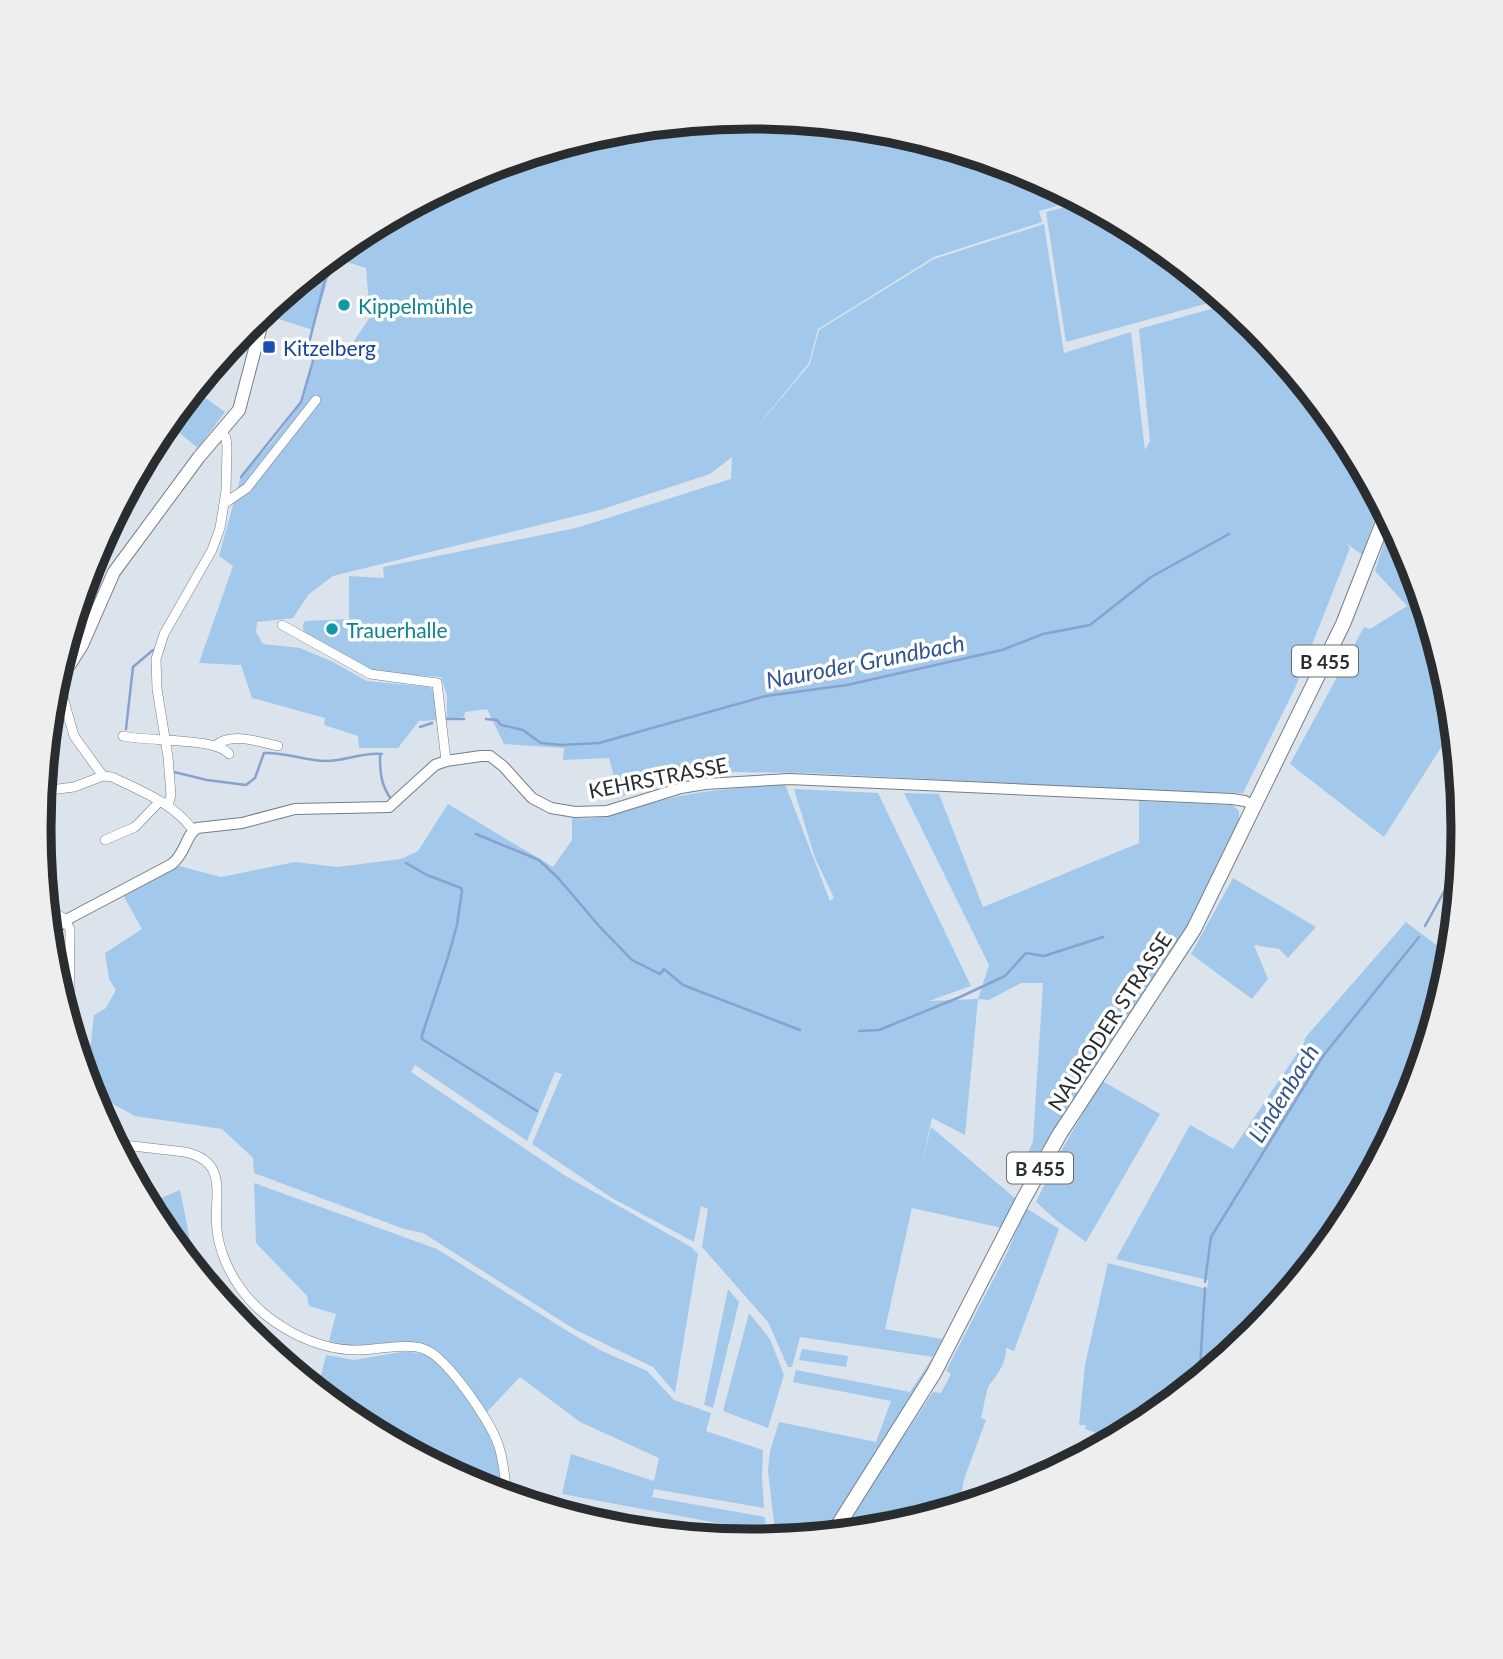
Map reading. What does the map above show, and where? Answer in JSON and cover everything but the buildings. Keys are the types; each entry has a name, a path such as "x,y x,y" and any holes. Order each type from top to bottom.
{"main road":[{"path":"72,661 82,645 114,572 199,457 234,417 243,401 260,330"},
{"name":"NAURODER STRASSE","path":"839,1524 934,1373 1059,1135 1194,929 1343,624 1382,525"}],"street":[{"path":"225,503 247,488 316,400"},
{"path":"105,840 135,827 171,796 166,741 156,683 158,652 184,597 212,550 225,503 227,447 222,432"},
{"path":"282,625 370,674 438,683 446,761"},
{"path":"64,696 74,736 103,776"},
{"path":"123,736 146,741 216,745 229,754"},
{"path":"216,745 222,741 239,739 278,746"},
{"name":"KEHRSTRASSE","path":"193,830 242,823 295,809 389,807 427,771 446,761 490,756 503,766 532,798 551,808 575,812 607,811 681,788 705,784 789,779 1232,799 1254,806"},
{"path":"52,790 74,787 103,776 112,777 164,803 179,813 193,830 184,851 172,864 58,927"},
{"path":"56,913 66,920 71,935 70,990"},
{"path":"126,1145 185,1152 203,1158 209,1164 217,1178 219,1241 233,1277 255,1304 290,1332 343,1349 413,1347 432,1352 439,1357 466,1390 498,1442 505,1485"}],"shaded area":[{"path":"752,129 797,130 888,142 977,166 1066,204 1039,211 1042,222 934,257 818,329 809,363 747,439 810,364 819,330 934,259 1044,224 1064,353 1131,332 1145,450 1150,441 1139,329 1218,307 1278,367 1307,403 1334,440 1377,514 1362,555 1346,543 1350,548 1295,688 1243,793 734,772 672,781 619,797 609,758 563,760 564,748 504,744 487,709 465,712 464,717 447,719 447,695 441,677 371,672 304,634 305,621 349,619 349,576 384,578 383,567 576,528 731,479 732,457 710,474 600,510 333,576 308,595 293,618 257,622 256,632 263,644 300,648 367,681 429,687 433,690 438,720 419,721 398,748 359,748 358,736 324,725 325,718 252,698 241,665 199,663 233,566 219,556 241,476 272,442 302,402 314,361 309,343 343,357 370,317 366,268 343,261 401,223 442,201 526,166 615,142 706,130"},
{"path":"1070,206 1102,223 1141,247 1213,302 1066,342 1046,212"},
{"path":"331,270 313,330 274,317"},
{"path":"204,392 203,396 225,412 198,448 177,431"},
{"path":"1387,534 1415,604 1428,648 1439,693 1447,744 1442,746 1384,837 1290,764 1364,627 1370,629 1407,606 1375,571"},
{"path":"785,784 830,901 834,898 815,858 794,789 878,793 971,986 929,1001 978,999 965,1135 932,1118 921,1167 931,1127 1016,1199 1002,1228 912,1208 885,1329 942,1339 933,1357 800,1337 792,1367 788,1367 768,1322 702,1247 708,1209 701,1206 694,1242 612,1198 532,1144 562,1074 555,1072 527,1141 415,1065 411,1072 564,1175 691,1247 698,1254 675,1393 653,1367 574,1329 423,1233 404,1229 254,1173 253,1158 222,1129 135,1116 105,1100 94,1070 93,1060 87,1052 94,1015 106,1008 116,990 109,979 105,953 142,929 123,895 179,866 221,877 295,862 337,867 401,859 418,851 448,804 553,867 572,840 572,818 610,815 696,793"},
{"path":"904,793 939,794 983,907 1139,843 1139,801 1232,805 1239,811 1239,821 1188,926 1025,1179 1019,1174 1033,1141 1043,983 1021,983 989,1000 978,999 989,965"},
{"path":"1233,878 1316,927 1288,958 1279,949 1254,945 1268,979 1252,999 1191,954"},
{"path":"1406,922 1442,949 1428,1011 1399,1098 1358,1180 1307,1256 1247,1325 1178,1385 1103,1436 1085,1429 1086,1425 1079,1425 1085,1365 1108,1263 1207,1289 1208,1280 1116,1259 1190,1125 1233,1149 1305,1038"},
{"path":"1446,922 1443,939 1439,936"},
{"path":"1102,1081 1160,1114 1086,1242 1036,1202 1061,1151"},
{"path":"254,1183 437,1249 569,1332 600,1350 647,1371 674,1400 711,1413 706,1431 763,1450 764,1508 654,1489 652,1497 765,1517 766,1530 755,1530 562,1494 571,1454 654,1481 659,1458 580,1422 520,1377 487,1412 457,1371 435,1349 414,1343 352,1346 329,1341 336,1314 309,1306 307,1296 256,1243"},
{"path":"180,1190 192,1251 169,1219 157,1200"},
{"path":"1026,1208 1059,1229 1014,1351 1006,1348 999,1372 988,1387 981,1418 986,1420 964,1479 961,1498 888,1517 849,1523 933,1392 941,1393 951,1374 946,1371 1007,1253"},
{"path":"728,1289 739,1302 713,1408 704,1405"},
{"path":"749,1313 770,1339 784,1375 768,1428 723,1411"},
{"path":"802,1349 848,1356 846,1367 799,1360"},
{"path":"401,1352 413,1352 433,1359 467,1400 491,1438 500,1483 442,1458 401,1436 320,1381 326,1355 354,1360"},
{"path":"933,1357 901,1414 830,1525 775,1529 768,1471 770,1451 779,1422 876,1442 891,1401 793,1382 796,1370 910,1392"}],"waterway":[{"path":"241,477 301,402 313,361 309,343 327,273"},
{"name":"Nauroder Grundbach","path":"486,719 497,720 501,725 523,730 541,743 599,743 766,696 847,685 1002,650 1043,634 1090,625 1151,577 1229,534"},
{"path":"126,729 133,667 153,650"},
{"path":"446,719 464,719"},
{"path":"420,727 432,723"},
{"path":"174,772 246,785 255,778 264,753 326,761 382,754"},
{"path":"380,756 382,779 391,799"},
{"path":"476,834 539,860 632,960 660,974 664,969 683,985 800,1030"},
{"path":"406,863 427,875 461,888 462,891 457,925 422,1039 537,1111"},
{"name":"Lindenbach","path":"1425,926 1450,880"},
{"path":"859,1031 879,1030 1005,976 1026,953 1044,956 1103,937"},
{"name":"Lindenbach","path":"1205,1282 1211,1237 1323,1056 1419,937"},
{"name":"Lindenbach","path":"1200,1367 1205,1288"}],"place":[{"name":"Kippelmühle","path":"344,305"},
{"name":"Kitzelberg","path":"269,347"},
{"name":"Trauerhalle","path":"332,629"}]}
